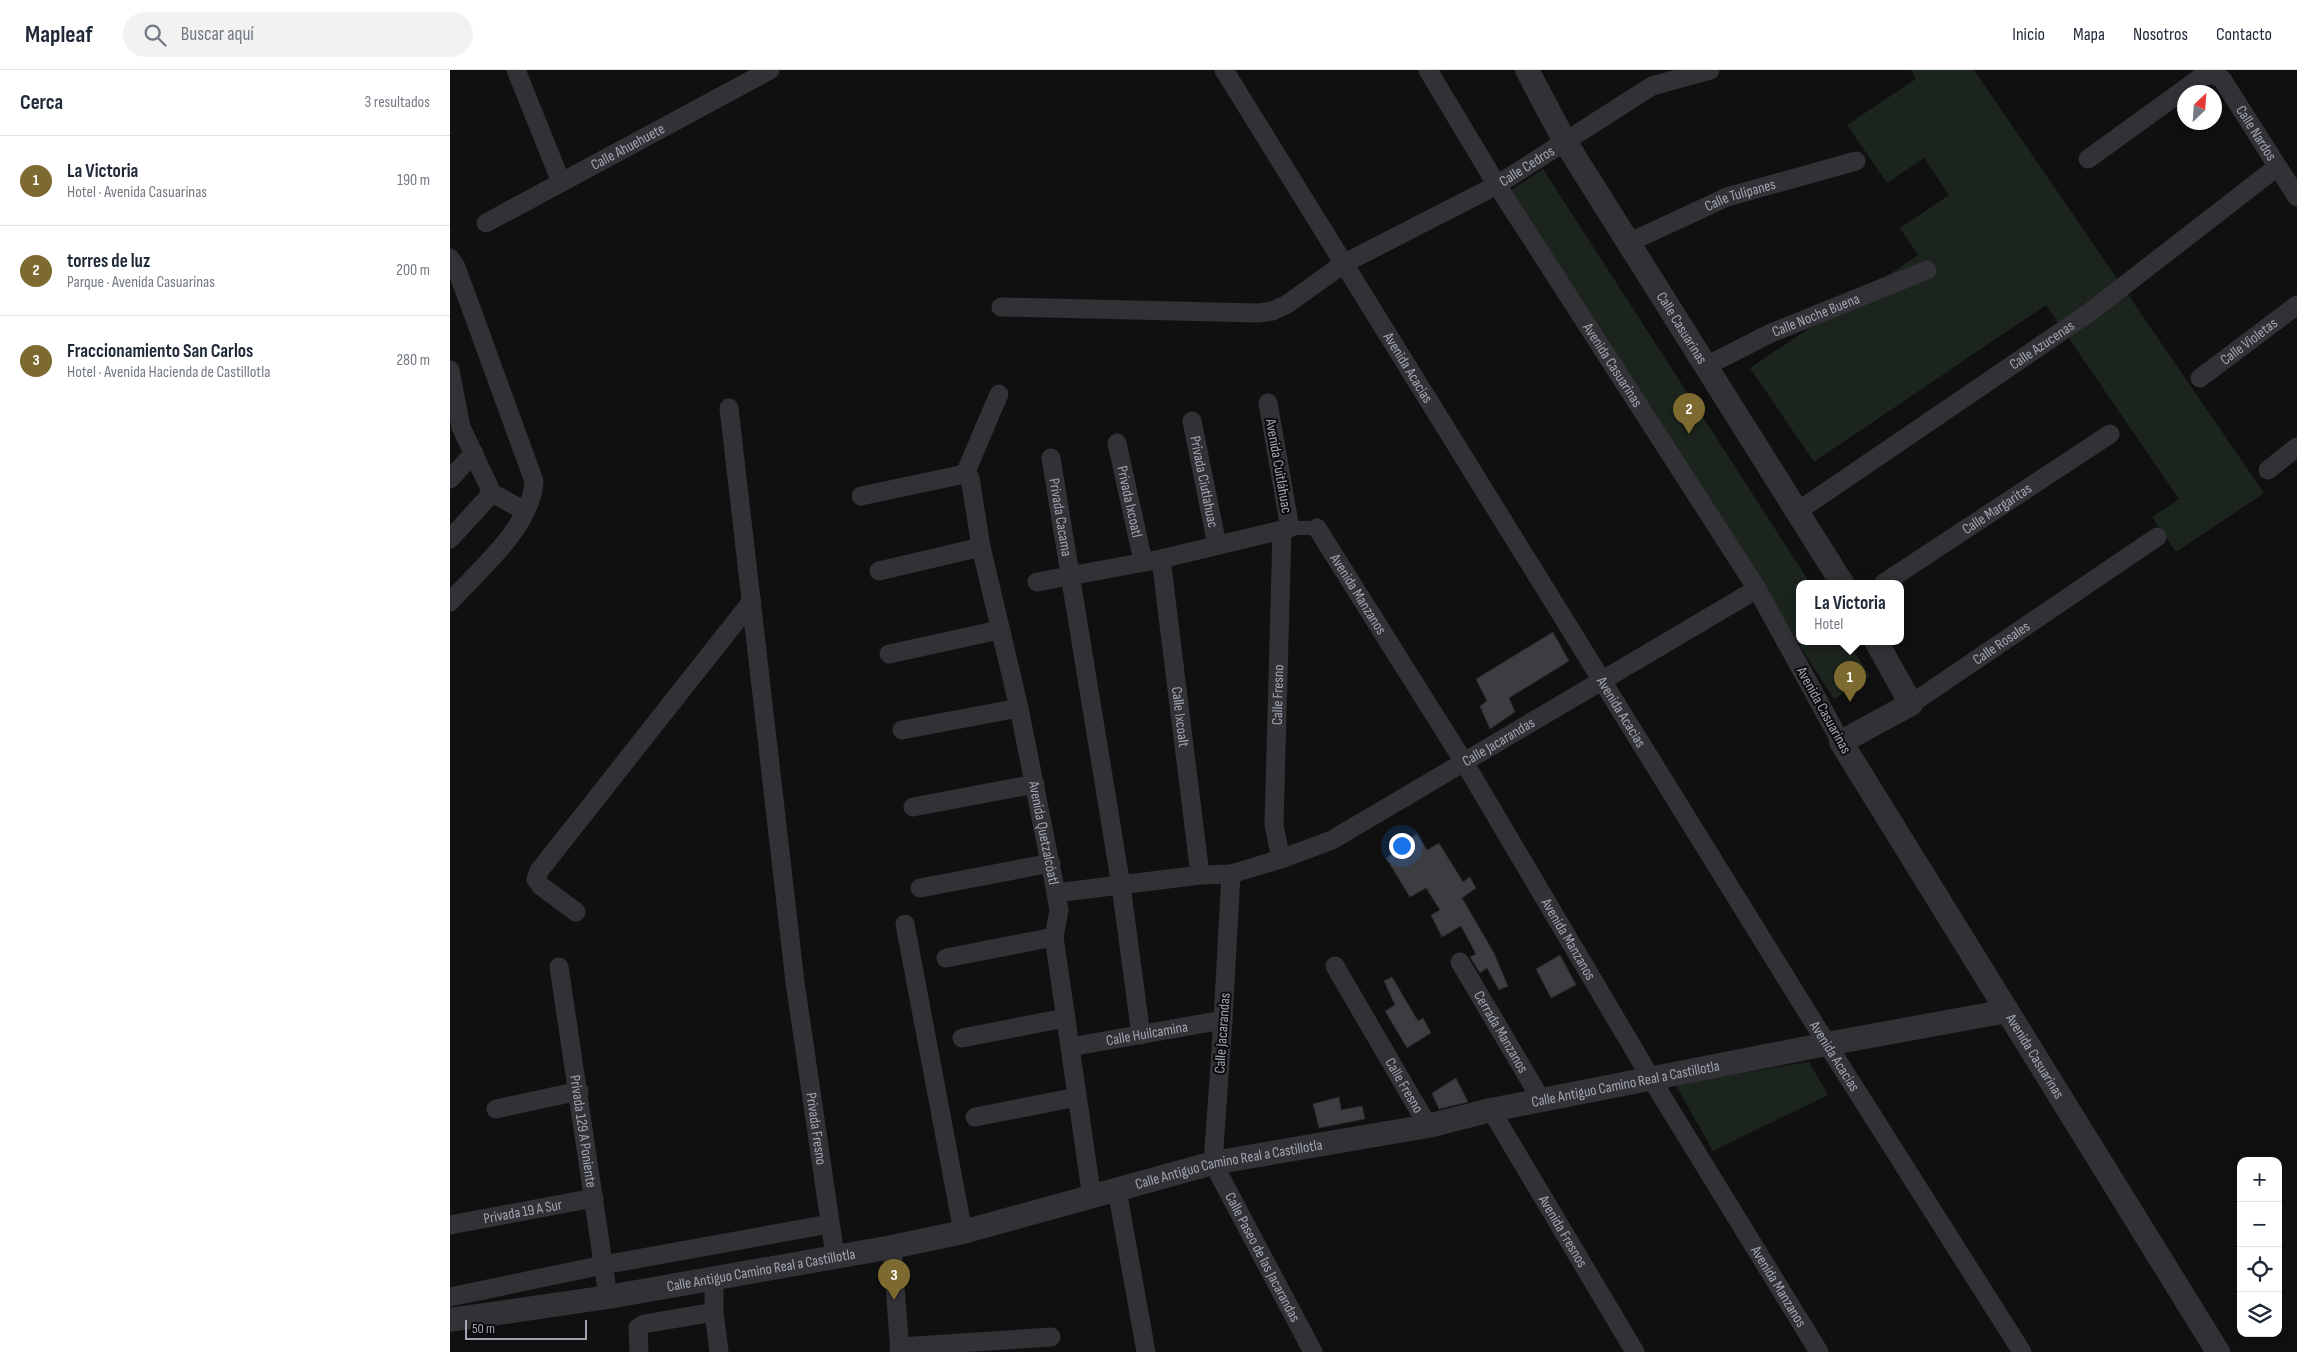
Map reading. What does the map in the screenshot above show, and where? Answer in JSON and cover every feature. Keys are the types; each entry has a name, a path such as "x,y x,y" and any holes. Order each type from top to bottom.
{"street":[{"path":"516,70 562,182"},
{"name":"Calle Ahuehuete","path":"486,223 769,70"},
{"name":"Avenida Acacias","path":"1224,70 1827,1044 2022,1352"},
{"name":"Avenida Casuarinas","path":"1428,70 1497,185 1757,589 1841,742 2218,1352"},
{"name":"Calle Casuarinas","path":"1528,70 1564,140 1630,242 1840,580"},
{"name":"Calle Cedros","path":"1001,307 1258,313 1272,311 1286,305 1343,264 1497,185 1564,140 1652,86 1710,70"},
{"name":"Calle Nardos","path":"2088,159 2200,78 2212,74 2222,79 2297,197"},
{"name":"Calle Tulipanes","path":"1630,242 1727,197 1856,161"},
{"name":"Calle Azucenas","path":"1798,511 2090,312 2277,168"},
{"path":"450,259 456,266 534,481 533,492 520,525 450,602"},
{"name":"Calle Noche Buena","path":"1706,366 1771,333 1927,270"},
{"name":"Calle Violetas","path":"2200,378 2297,305"},
{"path":"450,370 461,427 492,492 526,511"},
{"path":"861,496 965,474 999,394"},
{"name":"Avenida Cuitláhuac","path":"1268,403 1286,529"},
{"name":"Privada Fresno","path":"730,408 795,982 800,1002 835,1256"},
{"name":"Privada Ciutlahuac","path":"1192,421 1218,545"},
{"name":"Calle Margaritas","path":"1889,580 2110,434"},
{"name":"Privada Ixcoatl","path":"1117,443 1152,560"},
{"path":"2268,470 2297,447"},
{"path":"450,479 474,453"},
{"name":"Privada Cacama","path":"1051,458 1121,886 1141,1034"},
{"name":"Avenida Quetzalcóatl","path":"965,474 970,478 980,547 992,589 999,630 1019,708 1059,910 1054,938 1092,1198"},
{"path":"450,539 492,492"},
{"path":"1037,582 1152,560 1286,529 1317,528"},
{"name":"Avenida Manzanos","path":"1317,528 1464,762 1652,1080 1819,1352"},
{"name":"Calle Fresno","path":"1281,859 1274,826 1286,529"},
{"name":"Calle Rosales","path":"1841,742 1910,704 2157,537"},
{"path":"879,571 980,547"},
{"name":"Calle Ixcoalt","path":"1152,560 1200,875"},
{"name":"Calle Jacarandas","path":"1056,893 1200,875 1231,874 1281,859 1340,836 1602,679 1757,589"},
{"path":"576,912 541,886 536,879 539,871 752,601"},
{"path":"889,654 999,630"},
{"path":"1878,645 1910,704"},
{"path":"902,730 1019,708"},
{"path":"913,807 1034,784"},
{"path":"920,888 1050,864"},
{"name":"Calle Jacarandas","path":"1212,1163 1223,1020 1231,874"},
{"path":"905,924 963,1232"},
{"path":"946,958 1054,938"},
{"name":"Cerrada Manzanos","path":"1460,962 1542,1101"},
{"name":"Calle Fresno","path":"1335,966 1428,1126"},
{"name":"Privada 129 A Poniente","path":"559,967 579,1091 608,1297"},
{"name":"Calle Antiguo Camino Real a Castillotla","path":"450,1320 608,1297 892,1247 963,1232 1092,1198 1212,1163 1428,1126 1491,1110 1652,1080 1827,1044 2008,1011"},
{"path":"962,1038 1065,1018"},
{"name":"Calle Huilcamina","path":"1070,1047 1223,1020"},
{"path":"496,1109 579,1091"},
{"path":"975,1118 1077,1097"},
{"name":"Avenida Fresnos","path":"1491,1110 1635,1352"},
{"name":"Calle Paseo de las Jacarandas","path":"1212,1163 1313,1352"},
{"path":"1117,1190 1146,1352"},
{"name":"Privada 19 A Sur","path":"450,1225 594,1198"},
{"path":"450,1296 604,1265 830,1224"},
{"path":"892,1247 900,1350 1051,1337"},
{"path":"714,1278 714,1312 719,1352"},
{"path":"638,1352 638,1328 644,1324 714,1312"}],"shaded area":[{"path":"1911,70 1974,70 2264,493 2176,552 2152,517 2179,499 2046,305 1814,462 1750,368 1918,255 1900,228 1949,195 1924,158 1887,183 1847,125 1916,79"},
{"path":"1543,169 1808,580 1796,580 1796,640 1508,192"},
{"path":"1799,645 1850,645 1870,676 1834,699"},
{"path":"1809,1062 1828,1095 1713,1151 1675,1084"}],"building":[{"path":"1553,632 1569,661 1509,698 1515,712 1490,729 1480,706 1487,701 1476,679"},
{"path":"1417,834 1427,850 1439,843 1463,882 1470,877 1476,888 1462,898 1494,953 1508,986 1499,990 1487,968 1480,973 1470,957 1476,954 1461,926 1442,937 1431,915 1440,910 1426,888 1410,897 1386,858 1394,853 1392,850"},
{"path":"1560,955 1576,985 1551,998 1536,969"},
{"path":"1392,977 1418,1021 1423,1018 1431,1033 1407,1048 1385,1011 1395,1005 1384,981"},
{"path":"1456,1078 1468,1102 1439,1109 1432,1093"},
{"path":"1339,1097 1341,1110 1362,1106 1365,1119 1319,1128 1313,1104"}],"place":[{"name":"torres de luz","path":"1689,434"},
{"name":"La Victoria","path":"1850,702"},
{"name":"Fraccionamiento San Carlos","path":"894,1300"}]}
